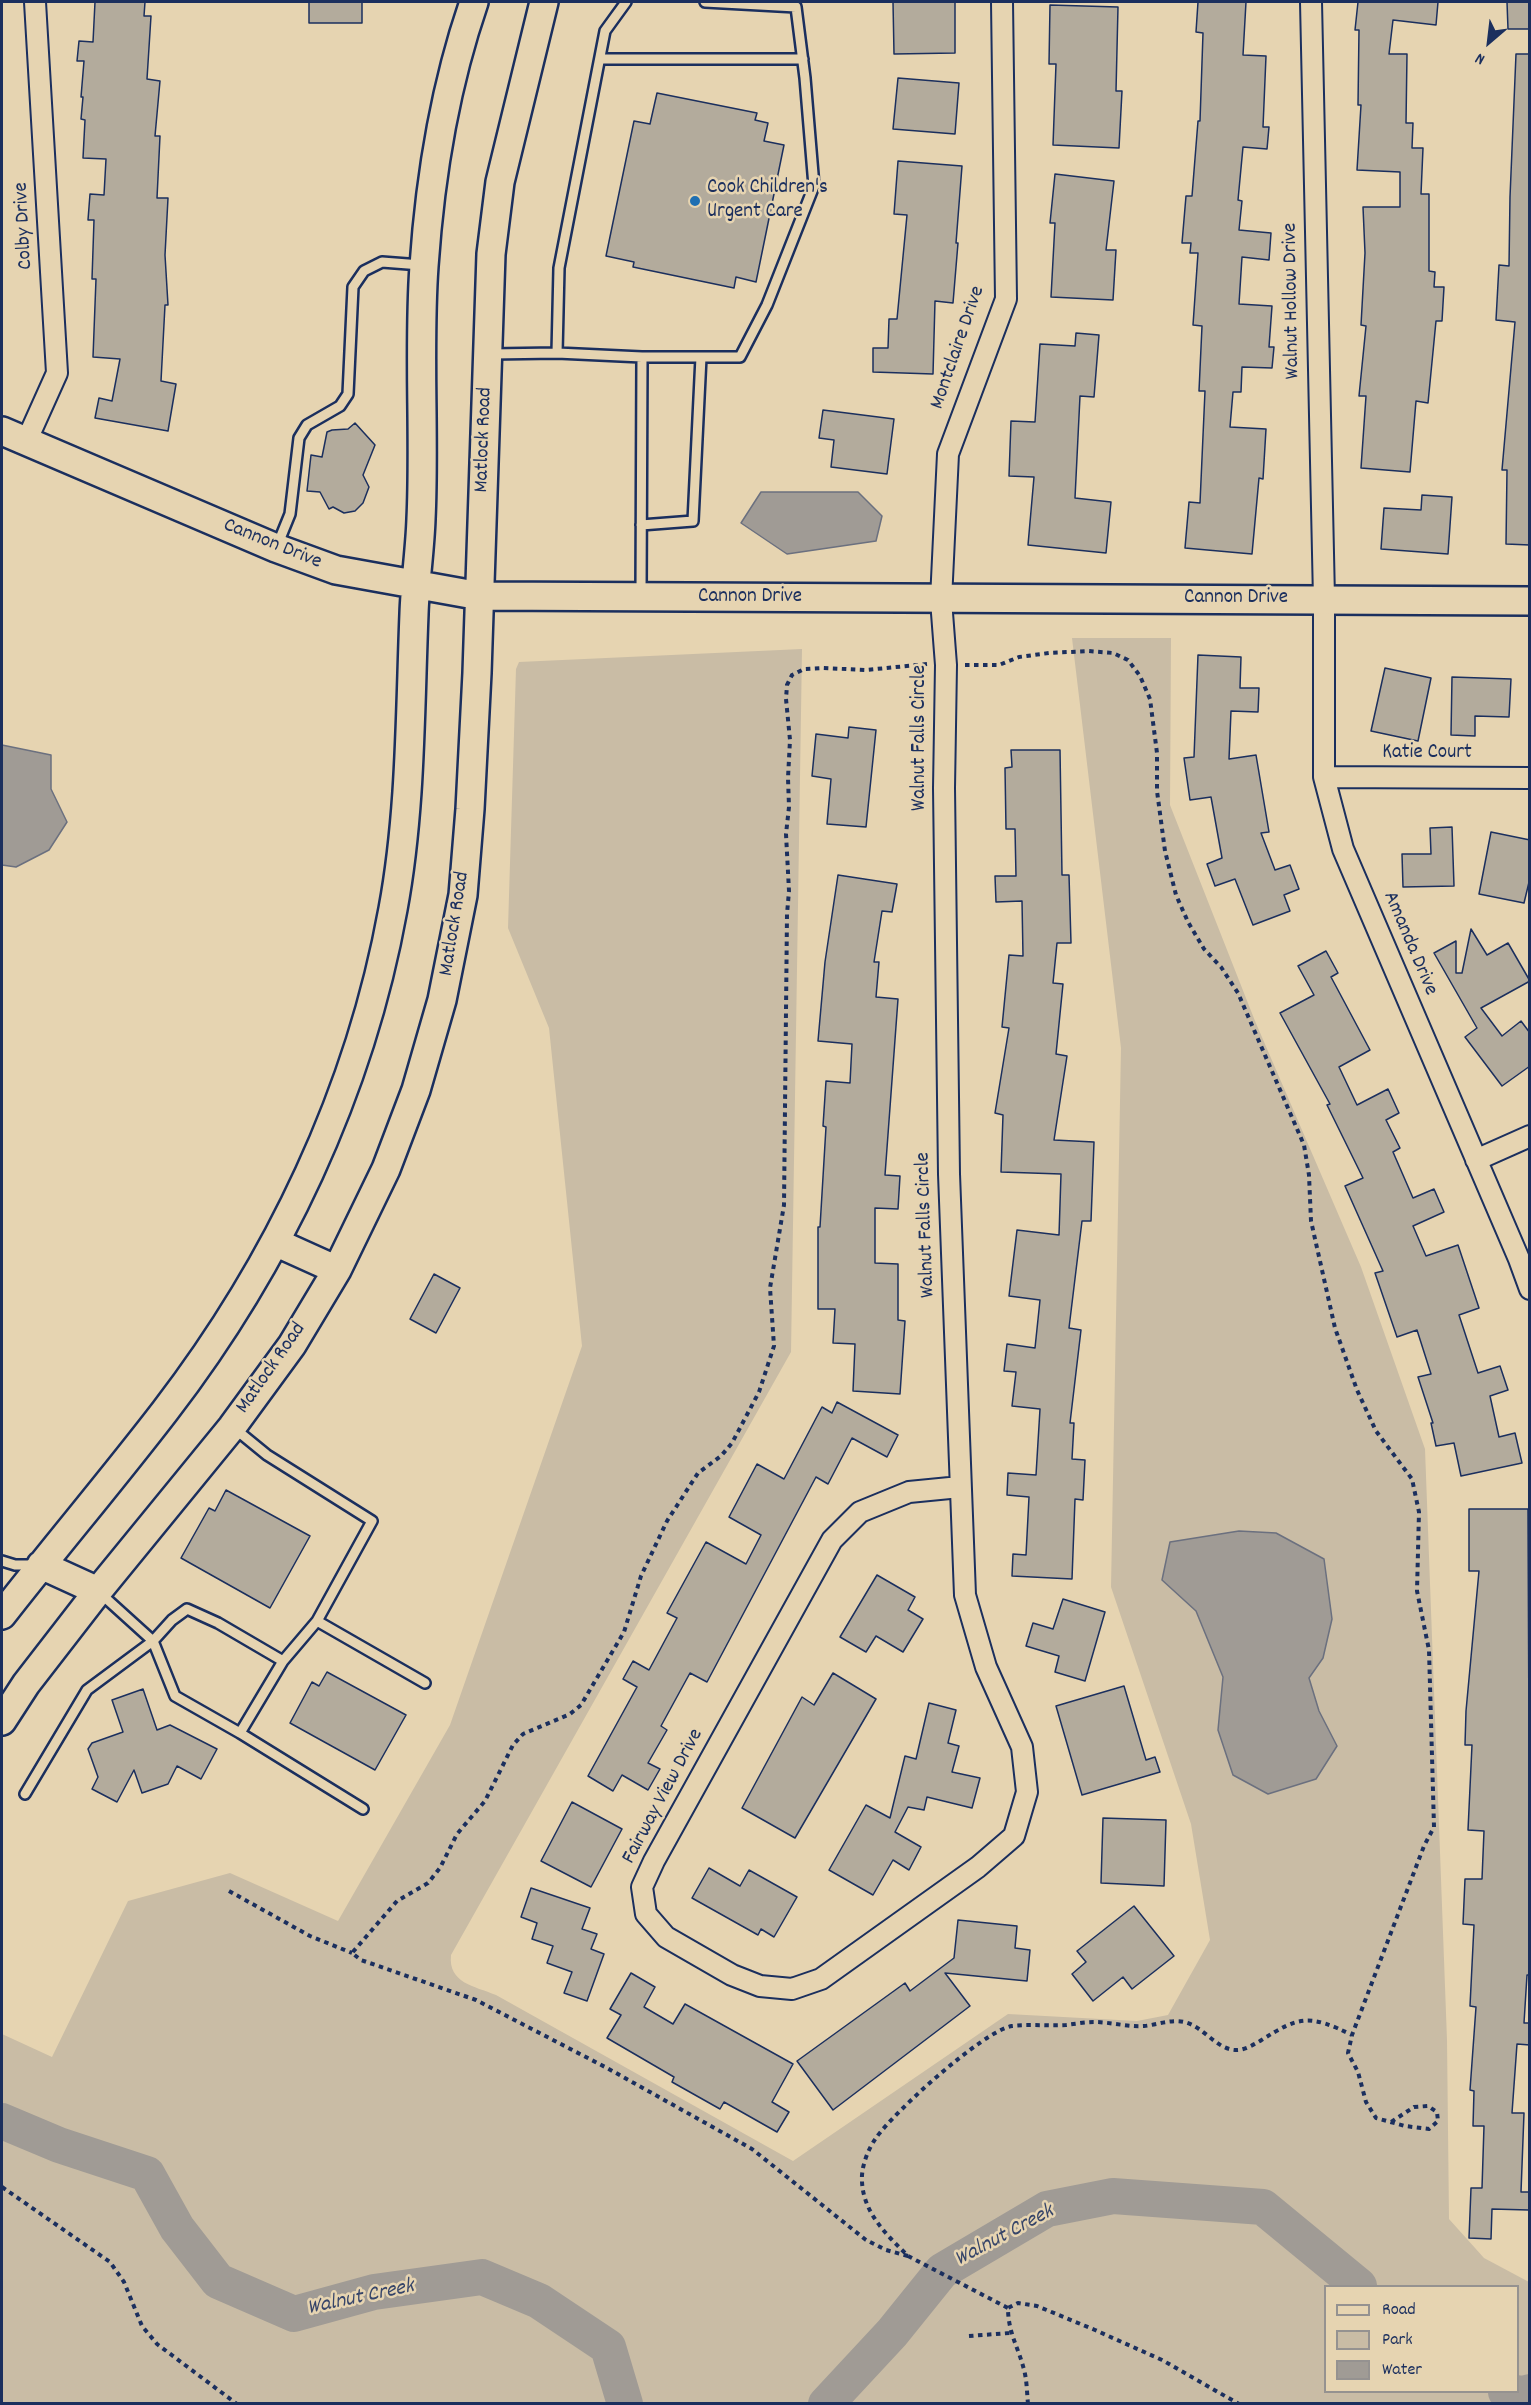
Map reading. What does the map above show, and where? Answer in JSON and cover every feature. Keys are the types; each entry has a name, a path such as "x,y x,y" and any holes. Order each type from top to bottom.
{"main road":[{"path":"2,1615 167,1408 227,1321 275,1242 314,1166 348,1083 376,988 391,920 405,817 415,585 421,520 424,265 433,184 446,108 474,2"},
{"name":"Matlock Road","path":"2,1721 26,1684 98,1591 232,1427 292,1345 337,1270 386,1169 416,1090 442,1000 463,895 470,809 480,597 491,254 500,182 544,2"},
{"name":"Cannon Drive","path":"2,431 276,548 336,570 480,597 1530,601"},
{"path":"275,1242 337,1270"},
{"path":"41,1565 98,1591"}],"street":[{"name":"Colby Drive","path":"26,442 57,373 35,2"},
{"name":"Montclaire Drive","path":"941,600 948,454 1006,299 1002,2"},
{"name":"Walnut Hollow Drive","path":"1311,2 1324,599"},
{"name":"Amanda Drive","path":"1324,599 1324,777 1342,849 1520,1259 1530,1289"},
{"name":"Walnut Falls Circle","path":"941,600 946,665 944,788 949,1174 965,1595 986,1667 1022,1747 1027,1792 1014,1836"},
{"name":"Katie Court","path":"1324,777 1530,778"},
{"path":"1476,1160 1530,1136"},
{"name":"Fairway View Drive","path":"960,1487 909,1492 860,1512 832,1540 654,1861 642,1887 646,1914 666,1937 732,1975 760,1986 792,1989 821,1979 978,1867 1014,1836"}],"lane":[{"path":"557,353 559,268 605,31 626,2"},
{"path":"488,354 557,353 642,357 740,357 767,305 814,186 803,60 796,7 705,2"},
{"path":"600,59 803,60"},
{"path":"276,548 290,514 299,438 308,425 340,406 348,394 353,286 364,271 382,262 424,265"},
{"path":"641,597 642,357"},
{"path":"641,525 693,521 701,357"},
{"path":"232,1427 267,1455 372,1521 317,1621 283,1662 240,1733"},
{"path":"2,1561 15,1565 41,1565"},
{"path":"98,1591 153,1641 175,1696 363,1809"},
{"path":"25,1794 87,1690 153,1641 172,1620 187,1609 218,1623 283,1662"},
{"path":"317,1621 425,1683"}],"path":[{"path":"229,1891 310,1935 352,1953"},
{"path":"1248,2048 1285,2025 1302,2020 1326,2022 1352,2035"},
{"path":"2,2187 110,2262 124,2282 142,2326 157,2344 237,2403"},
{"path":"908,2256 1008,2308"},
{"path":"1008,2308 1018,2303 1037,2307 1095,2330 1162,2360 1239,2403"},
{"path":"1008,2308 1010,2333 1025,2372 1028,2403"},
{"path":"969,2336 1010,2333"}],"green space":[{"path":"1072,638 1171,638 1170,805 1255,1021 1361,1267 1425,1449 1447,2040 1449,2219 1484,2258 1529,2282 1529,2403 2,2404 2,2034 52,2057 128,1901 230,1873 338,1921 450,1725 582,1346 549,1028 508,928 516,669 519,662 802,649 791,1352 451,1955 454,1972 458,1978 471,1986 496,1995 793,2161 1008,2014 1137,2021 1168,2015 1210,1940 1191,1824 1111,1587 1121,1048"}],"water":[{"path":"761,492 858,492 882,516 876,541 787,554 741,523"},
{"path":"2,745 51,755 51,789 67,822 49,850 16,867 2,865"},
{"path":"1239,1531 1276,1533 1324,1559 1332,1619 1323,1658 1309,1678 1319,1711 1337,1746 1316,1779 1268,1794 1233,1775 1218,1730 1223,1677 1196,1611 1162,1580 1170,1542"}],"building":[{"path":"95,2 145,2 144,16 151,16 147,79 160,81 155,136 160,136 157,198 168,198 165,255 168,305 165,305 161,381 176,384 168,431 95,418 99,398 112,401 120,359 93,357 96,279 92,279 94,220 88,220 90,194 104,195 106,159 83,158 85,120 81,119 83,97 81,97 84,61 77,61 79,41 93,42"},
{"path":"309,2 362,2 362,23 309,23"},
{"path":"893,2 955,2 955,53 894,54"},
{"path":"1198,2 1246,2 1243,55 1266,56 1263,127 1269,127 1267,149 1243,147 1238,200 1242,201 1239,230 1271,233 1269,260 1242,257 1239,304 1272,306 1269,347 1274,347 1272,368 1242,367 1241,392 1233,392 1230,427 1266,429 1263,479 1259,478 1252,554 1185,548 1189,502 1200,503 1205,391 1199,391 1202,326 1193,325 1198,253 1190,253 1191,243 1182,243 1186,196 1192,196 1198,121 1200,121 1203,33 1196,32"},
{"path":"1358,2 1438,2 1436,25 1393,20 1389,54 1407,54 1406,123 1413,123 1412,148 1423,148 1421,194 1429,194 1429,271 1435,272 1434,287 1444,287 1442,321 1436,321 1428,403 1416,401 1410,472 1361,468 1366,396 1359,396 1366,326 1361,325 1365,253 1363,207 1400,207 1400,172 1357,170 1361,105 1358,105 1359,30 1355,30"},
{"path":"1507,2 1530,2 1530,29 1508,29"},
{"path":"1050,5 1118,7 1116,91 1122,91 1119,148 1053,145 1056,64 1049,64"},
{"path":"1516,54 1530,54 1530,545 1506,544 1507,470 1502,470 1515,322 1496,320 1499,265 1509,266"},
{"path":"898,78 959,83 955,134 893,129"},
{"name":"Cook Children's Urgent Care","path":"657,93 757,113 755,120 768,123 764,141 784,145 756,282 736,277 734,288 633,267 634,262 606,256 634,121 650,124"},
{"path":"898,161 962,166 953,303 935,301 933,374 873,372 873,348 888,348 889,319 897,319 907,215 894,214"},
{"path":"1055,174 1114,181 1106,250 1116,250 1113,300 1051,297 1055,223 1050,223"},
{"path":"1076,333 1099,335 1094,397 1080,396 1075,498 1111,502 1106,553 1028,545 1034,477 1009,476 1011,421 1035,422 1040,344 1075,346"},
{"path":"823,410 894,419 887,474 831,467 834,440 819,438"},
{"path":"355,423 375,445 363,475 369,487 363,503 355,511 344,513 333,507 329,509 320,492 307,491 311,455 322,457 327,432 348,429"},
{"path":"1422,495 1452,497 1448,554 1381,549 1384,508 1421,510"},
{"path":"1198,655 1241,657 1240,688 1259,688 1258,712 1231,711 1229,759 1256,755 1269,832 1261,833 1275,870 1290,865 1299,889 1284,895 1290,911 1253,925 1235,879 1215,886 1207,864 1222,858 1211,797 1190,800 1184,758 1194,757"},
{"path":"1385,668 1431,678 1418,741 1371,731"},
{"path":"1452,677 1511,679 1509,717 1475,716 1475,736 1451,735"},
{"path":"849,727 876,730 866,827 827,824 831,779 812,776 816,734 848,738"},
{"path":"1011,750 1060,750 1062,875 1069,875 1071,943 1057,943 1053,983 1063,984 1056,1054 1067,1056 1054,1140 1094,1142 1091,1221 1082,1221 1069,1328 1081,1330 1070,1423 1074,1423 1072,1459 1085,1460 1083,1500 1075,1499 1072,1579 1012,1576 1013,1554 1026,1555 1029,1497 1007,1495 1008,1473 1036,1475 1040,1409 1012,1406 1016,1372 1004,1371 1007,1344 1035,1348 1040,1300 1009,1296 1017,1230 1059,1235 1061,1174 1001,1172 1003,1115 995,1113 1009,1028 1002,1027 1009,955 1023,956 1022,901 996,902 995,876 1016,876 1015,829 1006,829 1005,768 1012,767"},
{"path":"1452,827 1454,886 1403,887 1402,854 1431,854 1430,828"},
{"path":"1491,832 1530,840 1530,878 1524,903 1479,894"},
{"path":"838,875 897,884 892,912 882,911 874,962 879,962 876,997 898,999 885,1175 900,1176 898,1209 875,1208 875,1263 898,1264 898,1320 905,1321 900,1394 853,1391 855,1344 833,1343 835,1309 818,1309 818,1227 820,1227 826,1127 823,1126 826,1081 850,1083 852,1044 818,1041 825,962"},
{"path":"1471,929 1487,955 1508,943 1530,981 1481,1008 1502,1036 1521,1021 1530,1033 1530,1066 1502,1086 1465,1037 1477,1028 1434,953 1456,941 1456,973 1462,973"},
{"path":"1326,951 1338,973 1331,977 1370,1050 1339,1067 1357,1105 1388,1089 1399,1113 1386,1120 1400,1148 1393,1152 1413,1198 1434,1189 1444,1212 1413,1226 1426,1256 1458,1245 1479,1308 1459,1315 1478,1373 1500,1366 1508,1390 1490,1396 1499,1437 1515,1433 1522,1463 1461,1476 1454,1443 1436,1446 1431,1423 1433,1423 1418,1377 1431,1374 1417,1330 1397,1337 1375,1273 1383,1271 1345,1186 1363,1178 1327,1105 1330,1104 1280,1013 1314,995 1298,966"},
{"path":"434,1274 460,1288 436,1333 410,1319"},
{"path":"837,1402 898,1435 887,1457 852,1438 828,1484 816,1477 707,1682 690,1673 661,1726 667,1730 648,1763 660,1769 648,1790 622,1775 613,1791 588,1776 637,1687 623,1679 633,1661 649,1670 677,1618 667,1613 706,1542 746,1564 761,1535 729,1517 757,1464 784,1479 822,1407 832,1413"},
{"path":"226,1490 310,1536 270,1608 181,1558 209,1508 215,1511"},
{"path":"1469,1509 1528,1509 1530,1975 1527,1975 1524,2023 1530,2023 1530,2045 1517,2044 1512,2113 1524,2113 1521,2192 1529,2192 1529,2210 1492,2209 1491,2239 1469,2238 1471,2188 1482,2188 1484,2126 1473,2126 1474,2091 1470,2090 1476,2007 1470,2006 1474,1925 1463,1924 1465,1879 1482,1879 1484,1831 1468,1830 1472,1745 1465,1745 1466,1711 1479,1571 1469,1571"},
{"path":"877,1575 915,1597 908,1610 923,1619 903,1652 876,1636 866,1652 840,1637"},
{"path":"1063,1599 1105,1612 1085,1681 1055,1672 1059,1656 1026,1646 1033,1623 1053,1629"},
{"path":"327,1672 406,1715 375,1770 290,1723 312,1682 319,1686"},
{"path":"833,1673 876,1699 795,1838 742,1808 802,1697 814,1705"},
{"path":"1124,1686 1146,1760 1155,1757 1160,1772 1082,1795 1056,1706"},
{"path":"143,1689 157,1730 170,1725 217,1749 201,1779 177,1766 168,1784 142,1793 134,1770 117,1802 92,1789 98,1777 88,1749 92,1743 123,1732 112,1700"},
{"path":"929,1703 956,1710 948,1743 959,1746 952,1772 980,1778 972,1808 927,1797 924,1810 908,1807 895,1832 921,1847 909,1870 893,1860 873,1895 829,1870 866,1805 890,1818 905,1756 916,1759"},
{"path":"572,1802 622,1829 591,1887 541,1861"},
{"path":"1103,1818 1166,1820 1164,1886 1101,1883"},
{"path":"709,1868 740,1886 749,1870 797,1897 774,1937 761,1929 758,1935 692,1898"},
{"path":"531,1888 590,1908 582,1929 597,1934 591,1949 604,1954 587,2001 564,1993 572,1972 547,1963 553,1946 532,1939 537,1923 521,1917"},
{"path":"1134,1906 1174,1956 1132,1989 1123,1977 1093,2001 1072,1974 1086,1962 1077,1951"},
{"path":"958,1920 1017,1926 1015,1948 1030,1950 1027,1981 945,1973 970,2006 833,2110 797,2061 905,1983 910,1991 954,1958"},
{"path":"631,1973 655,1987 644,2007 673,2024 685,2004 793,2064 772,2102 789,2112 777,2132 724,2102 720,2109 672,2082 674,2077 607,2038 621,2015 610,2009"}],"waterway":[{"name":"Walnut Creek","path":"2,2121 59,2145 147,2174 177,2228 218,2281 294,2314 374,2292 482,2277 539,2301 608,2347 625,2404"},
{"name":"Walnut Creek","path":"826,2404 892,2333 942,2271 1047,2209 1113,2196 1263,2207 1358,2285"},
{"name":"Walnut Creek","path":"1514,2393 1530,2392"}],"place":[{"name":"Cook Children's Urgent Care","path":"695,201"}]}
